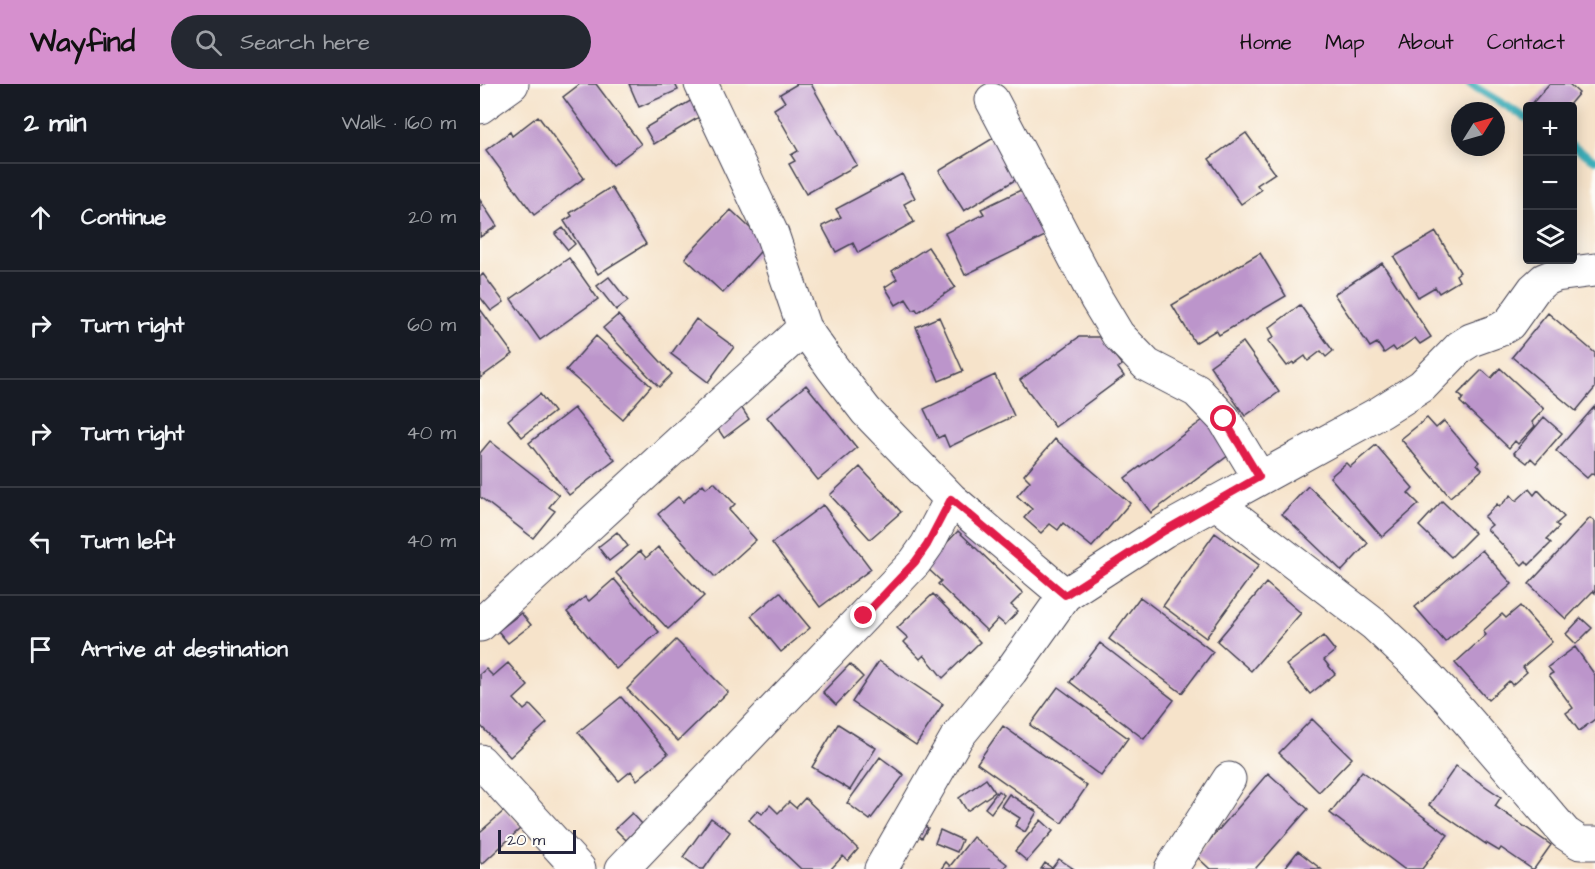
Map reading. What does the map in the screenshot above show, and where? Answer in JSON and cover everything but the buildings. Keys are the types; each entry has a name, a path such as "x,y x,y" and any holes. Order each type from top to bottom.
{"street":[{"path":"480,107 512,84"},
{"path":"701,84 772,234 804,328 866,411 951,499 1065,595"},
{"path":"992,100 1097,300 1118,335 1147,365 1197,391 1204,398 1224,419 1259,477"},
{"path":"881,869 957,737 1011,671 1065,595 1164,531 1381,412 1422,386 1460,346 1509,324 1544,279 1556,275 1595,270"},
{"path":"480,625 804,328"},
{"path":"622,869 915,562 927,545 951,499"},
{"path":"1215,502 1375,625 1450,700 1565,833 1580,843 1595,843"},
{"path":"480,760 579,869"},
{"path":"1171,869 1229,779"}],"waterway":[{"path":"1470,84 1523,116"},
{"path":"1577,149 1595,160"}],"route":[{"path":"864,616 915,562 927,545 951,499 1065,595 1164,531 1259,477 1224,419"}]}
